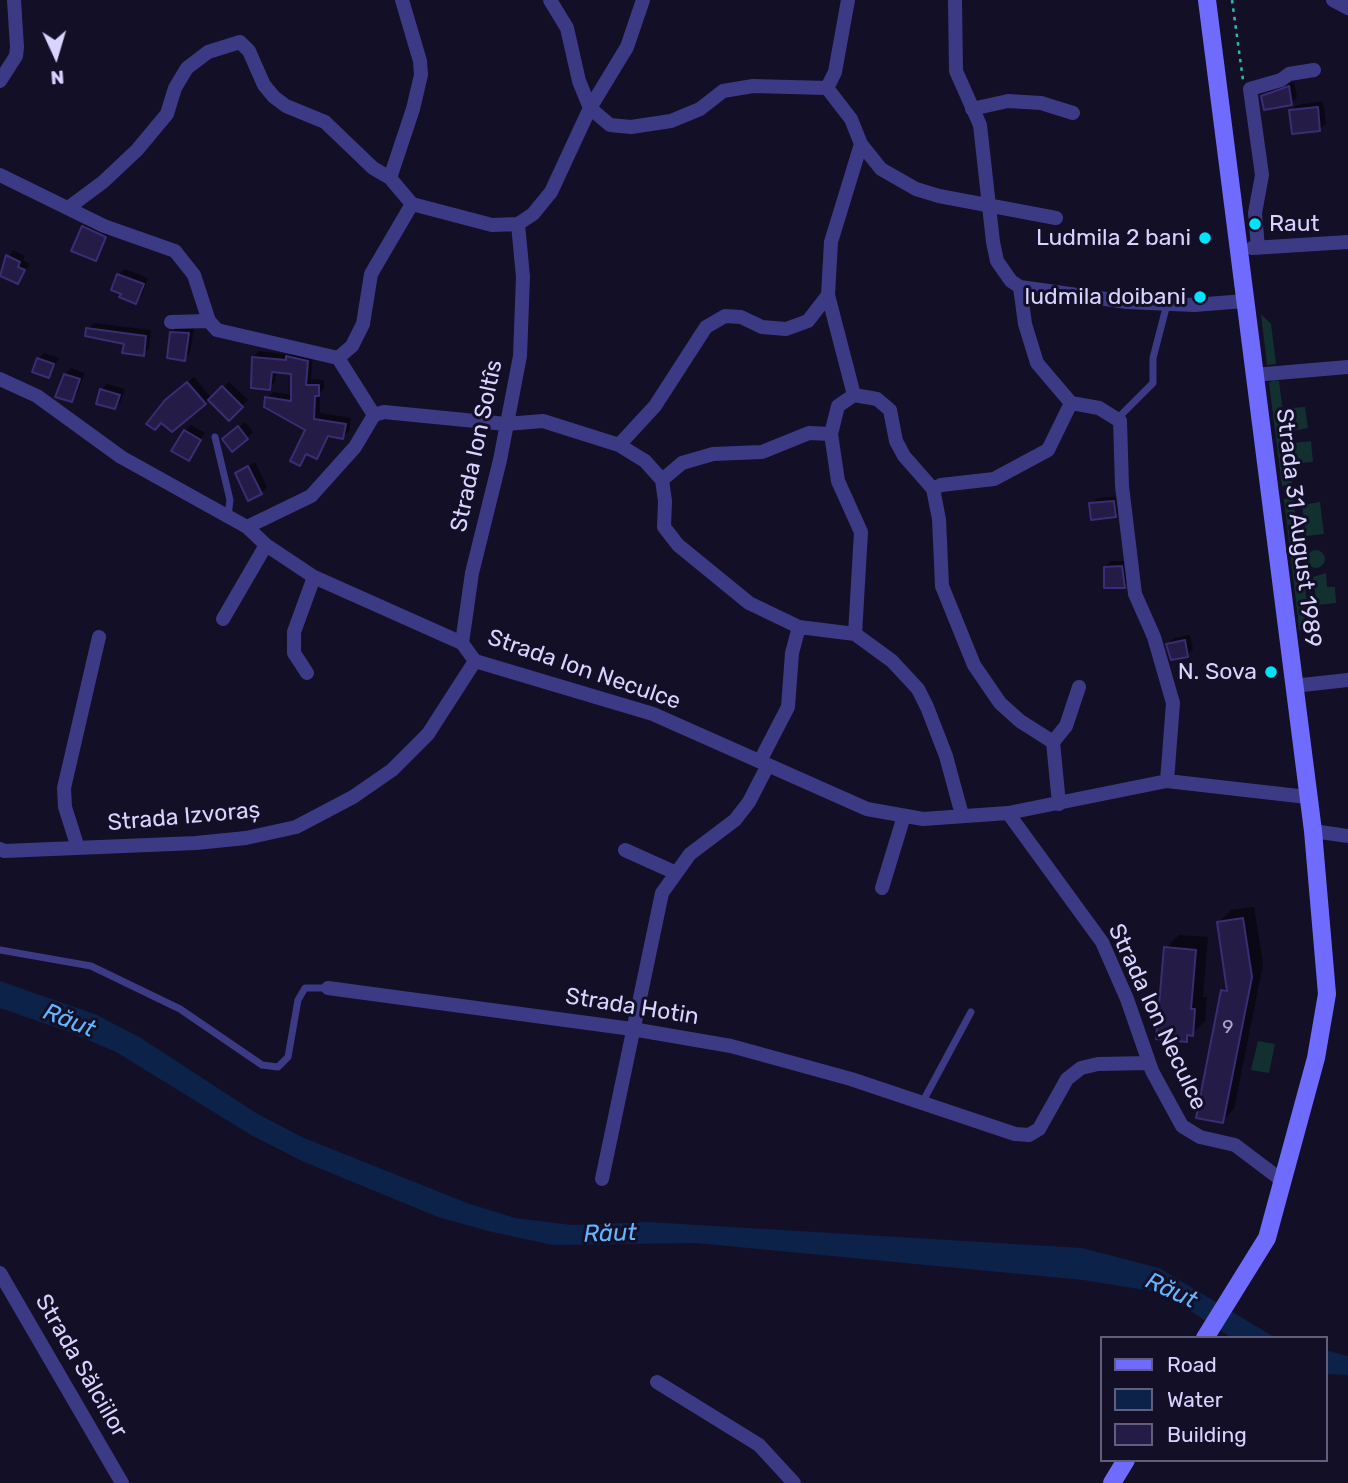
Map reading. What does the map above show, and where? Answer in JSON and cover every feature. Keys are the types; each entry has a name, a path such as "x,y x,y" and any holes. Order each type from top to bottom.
{"main road":[{"name":"Strada 31 August 1989","path":"1206,1336 1263,1246 1284,1182 1320,1039 1327,994 1313,831 1207,0"},
{"path":"1112,1483 1125,1462"}],"street":[{"path":"0,81 16,56 14,0"},
{"path":"390,178 414,109 421,75 418,54 402,0"},
{"path":"550,0 567,28 579,82 590,108 610,125 631,127 671,121 701,109 723,91 753,86 827,88"},
{"path":"68,208 103,182 137,150 167,114 175,88 187,68 208,52 240,42 249,51 264,85 274,97 286,106 325,122 373,168 390,178 412,204 492,225 518,224 533,214 551,192 590,108 622,58 643,0"},
{"path":"827,88 835,72 848,0"},
{"path":"955,0 956,71 980,125 997,261 1011,281 1020,287 1127,302 1167,304 1245,301"},
{"path":"1333,0 1348,8"},
{"path":"1258,248 1255,213 1262,175 1250,89 1281,80 1289,74 1314,70"},
{"path":"827,88 851,119 861,145 881,169 916,189 939,196 988,203 1056,218"},
{"path":"972,109 1008,101 1041,103 1073,113"},
{"path":"854,395 828,295 831,242 861,145"},
{"path":"0,175 103,226 175,251 194,275 209,321 226,334 338,358 374,415"},
{"path":"338,358 352,346 363,324 371,274 412,204"},
{"name":"Strada Ion Soltîs","path":"462,643 472,573 520,356 523,277 518,224"},
{"path":"1240,249 1348,242"},
{"path":"1020,287 1025,324 1037,363 1072,402 1099,408 1118,418 1122,439 1122,486 1135,594 1154,638 1173,703 1167,780"},
{"path":"619,445 655,406 706,327 725,316 741,317 762,327 786,329 808,321 828,295"},
{"path":"171,322 209,321"},
{"path":"1254,375 1348,366"},
{"name":"Strada Ion Neculce","path":"0,379 37,396 121,457 247,527 266,545 314,577 462,643 475,661 653,714 867,809 923,819 1008,813 1102,942 1127,999 1149,1063 1169,1108 1182,1126 1199,1137 1235,1145 1284,1182"},
{"path":"855,634 861,531 838,481 831,434 838,406 854,395 877,399 890,410 897,441 904,456 933,489 939,519 942,586 959,634 974,665 1000,703 1020,721 1053,742"},
{"path":"933,489 941,485 995,479 1048,450 1072,402"},
{"path":"374,415 394,412 506,424 543,421 619,445 645,461 662,480 666,501 664,527 678,545 749,603 799,627 855,634 892,661 918,689 946,755 962,815"},
{"path":"247,527 311,496 355,447 374,415"},
{"path":"662,480 682,463 713,454 762,452 808,433 831,434"},
{"path":"223,619 266,545"},
{"path":"307,673 293,653 294,632 314,577"},
{"path":"602,1179 662,893 690,854 736,820 749,802 788,707 792,653 799,627"},
{"name":"Strada Izvoraș","path":"78,848 65,807 64,788 99,637"},
{"name":"Strada Izvoraș","path":"1,851 234,839 296,827 354,797 392,770 428,734 475,661"},
{"path":"1293,686 1348,680"},
{"path":"1059,804 1053,742 1066,726 1079,687"},
{"path":"1008,813 1167,780 1307,797"},
{"path":"882,888 904,816"},
{"path":"1313,831 1348,836"},
{"path":"625,850 676,873"},
{"name":"Strada Hotin","path":"328,988 632,1028 731,1046 1015,1134 1030,1135 1038,1129 1066,1079 1082,1068 1098,1064 1149,1063"},
{"name":"Strada Sălciilor","path":"0,1273 122,1483"},
{"path":"657,1382 758,1445 794,1483"}],"lane":[{"path":"1118,418 1153,383 1153,358 1167,304"},
{"path":"215,437 230,499 228,516"},
{"path":"0,950 91,966 180,1009 262,1065 278,1067 288,1057 298,1000 305,988 328,988"},
{"path":"922,1103 971,1012"}],"green space":[{"path":"1261,314 1271,324 1276,364 1267,365"},
{"path":"1273,380 1279,381 1292,485 1282,486 1269,383"},
{"path":"1305,407 1308,428 1293,431 1290,408"},
{"path":"1311,441 1313,462 1296,463 1294,443"},
{"path":"1293,498 1310,624 1305,631 1299,630 1284,499"},
{"path":"1320,502 1324,534 1306,536 1302,505"},
{"path":"1316,550 1322,553 1325,559 1322,565 1316,568 1310,565 1307,559 1310,553"},
{"path":"1326,573 1327,587 1335,587 1336,603 1317,605 1313,577"},
{"path":"1258,1041 1275,1044 1269,1073 1251,1070"}],"water":[{"name":"Răut","path":"0,981 97,1015 141,1038 256,1113 304,1138 467,1203 515,1218 572,1225 648,1222 1082,1248 1159,1268 1273,1336 1229,1336 1180,1304 1151,1291 1083,1280 696,1243 553,1245 492,1232 438,1217 302,1161 251,1135 116,1052 72,1033 0,1008"},
{"path":"1327,1351 1348,1356 1348,1375 1327,1374"}],"building":[{"path":"1289,86 1292,105 1264,110 1261,96"},
{"path":"1318,107 1320,131 1292,134 1289,110"},
{"path":"82,226 106,237 96,261 71,251"},
{"path":"6,255 20,262 18,267 25,270 18,284 0,276"},
{"path":"117,274 144,284 136,304 119,297 121,294 111,290"},
{"path":"86,328 146,336 144,356 122,353 124,344 85,336"},
{"path":"170,332 189,333 185,361 167,358"},
{"path":"286,356 308,361 306,385 319,385 319,396 315,396 314,419 346,424 343,439 328,436 317,459 306,454 300,466 290,461 305,430 264,407 265,397 291,401 291,374 272,372 270,390 251,388 252,357 286,360"},
{"path":"37,358 54,364 49,378 32,372"},
{"path":"64,374 80,379 72,402 55,397"},
{"path":"187,382 206,404 172,432 161,423 155,430 146,424 165,400"},
{"path":"222,386 243,407 229,421 208,400"},
{"path":"100,389 120,395 115,409 96,404"},
{"path":"238,426 248,439 232,452 222,439"},
{"path":"184,430 201,440 189,461 171,451"},
{"path":"248,466 262,494 248,501 235,473"},
{"path":"1114,501 1116,517 1091,520 1089,503"},
{"path":"1122,566 1125,588 1104,588 1104,567"},
{"path":"1185,640 1188,657 1171,660 1166,644"},
{"path":"1243,918 1252,977 1223,1123 1196,1118 1221,990 1227,991 1217,922"},
{"path":"1164,947 1196,950 1191,1009 1195,1009 1193,1036 1187,1035 1187,1042 1156,1039"}],"place":[{"name":"Raut","path":"1255,224"},
{"name":"Ludmila 2 bani","path":"1205,238"},
{"name":"ludmila doibani","path":"1200,297"},
{"name":"N. Sova","path":"1271,672"}]}
